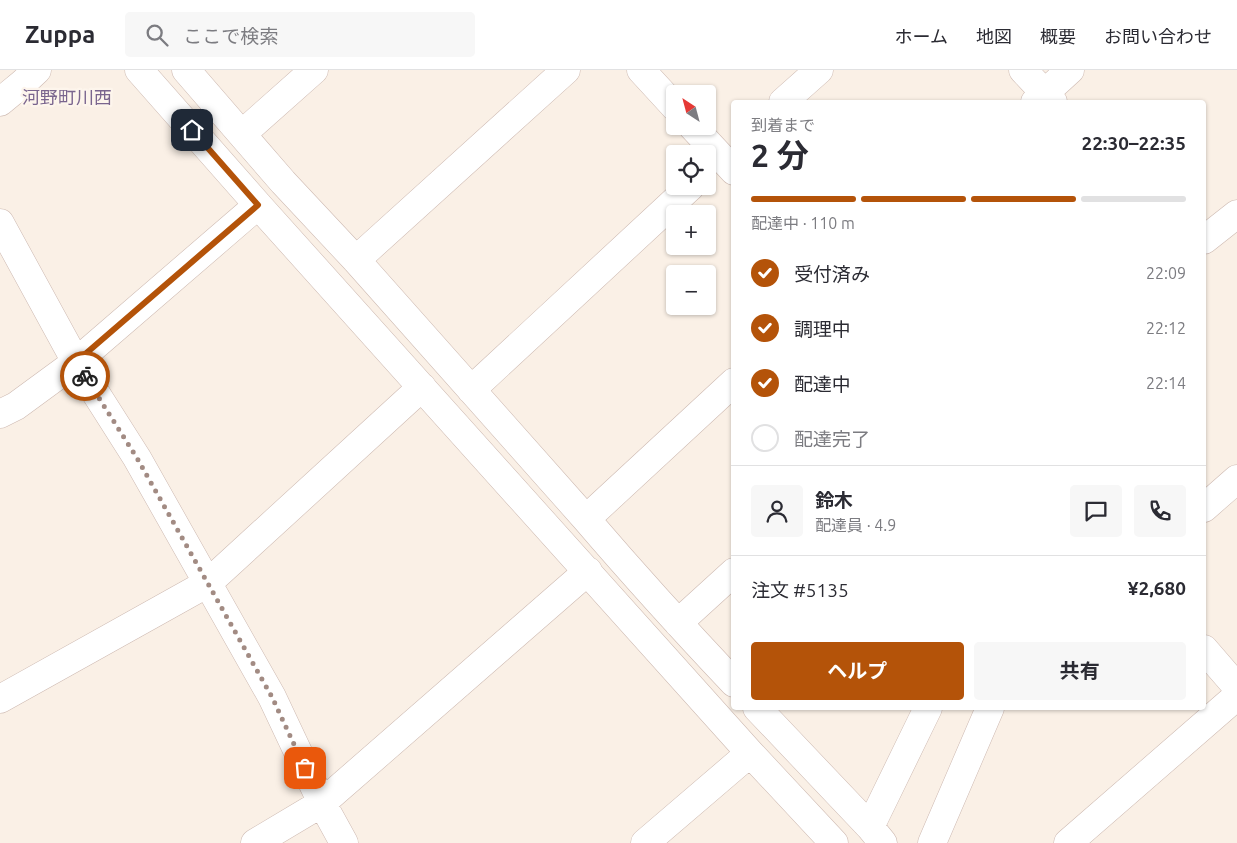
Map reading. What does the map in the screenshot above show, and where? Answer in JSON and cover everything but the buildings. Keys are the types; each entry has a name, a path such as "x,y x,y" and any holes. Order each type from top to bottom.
{"street":[{"path":"0,102 37,70"},
{"path":"139,70 750,753 834,843"},
{"path":"186,70 283,182 356,260 617,556 731,680"},
{"path":"242,134 314,70"},
{"path":"356,260 566,70"},
{"path":"640,70 666,97"},
{"path":"785,100 819,70"},
{"path":"1023,70 1044,99 1070,70"},
{"path":"700,135 724,162"},
{"path":"471,390 681,195"},
{"path":"0,414 16,406 76,362 258,205"},
{"path":"1206,238 1237,214"},
{"path":"0,223 76,362 137,458 272,697 322,803 344,843"},
{"path":"586,519 731,385"},
{"path":"0,700 208,583 422,388"},
{"path":"1206,506 1237,479"},
{"path":"255,843 322,803 588,571"},
{"path":"678,623 731,575"},
{"path":"1206,651 1237,687"},
{"path":"1068,843 1237,696"},
{"path":"759,710 877,835 927,710"},
{"path":"932,843 989,710"},
{"path":"645,843 750,753"}],"way so far":[{"path":"85,376 137,458 272,697 305,768"}],"district":[{"name":"河野町川西","path":"67,97"}],"route":[{"path":"85,376 76,362 258,205 192,130"}]}
